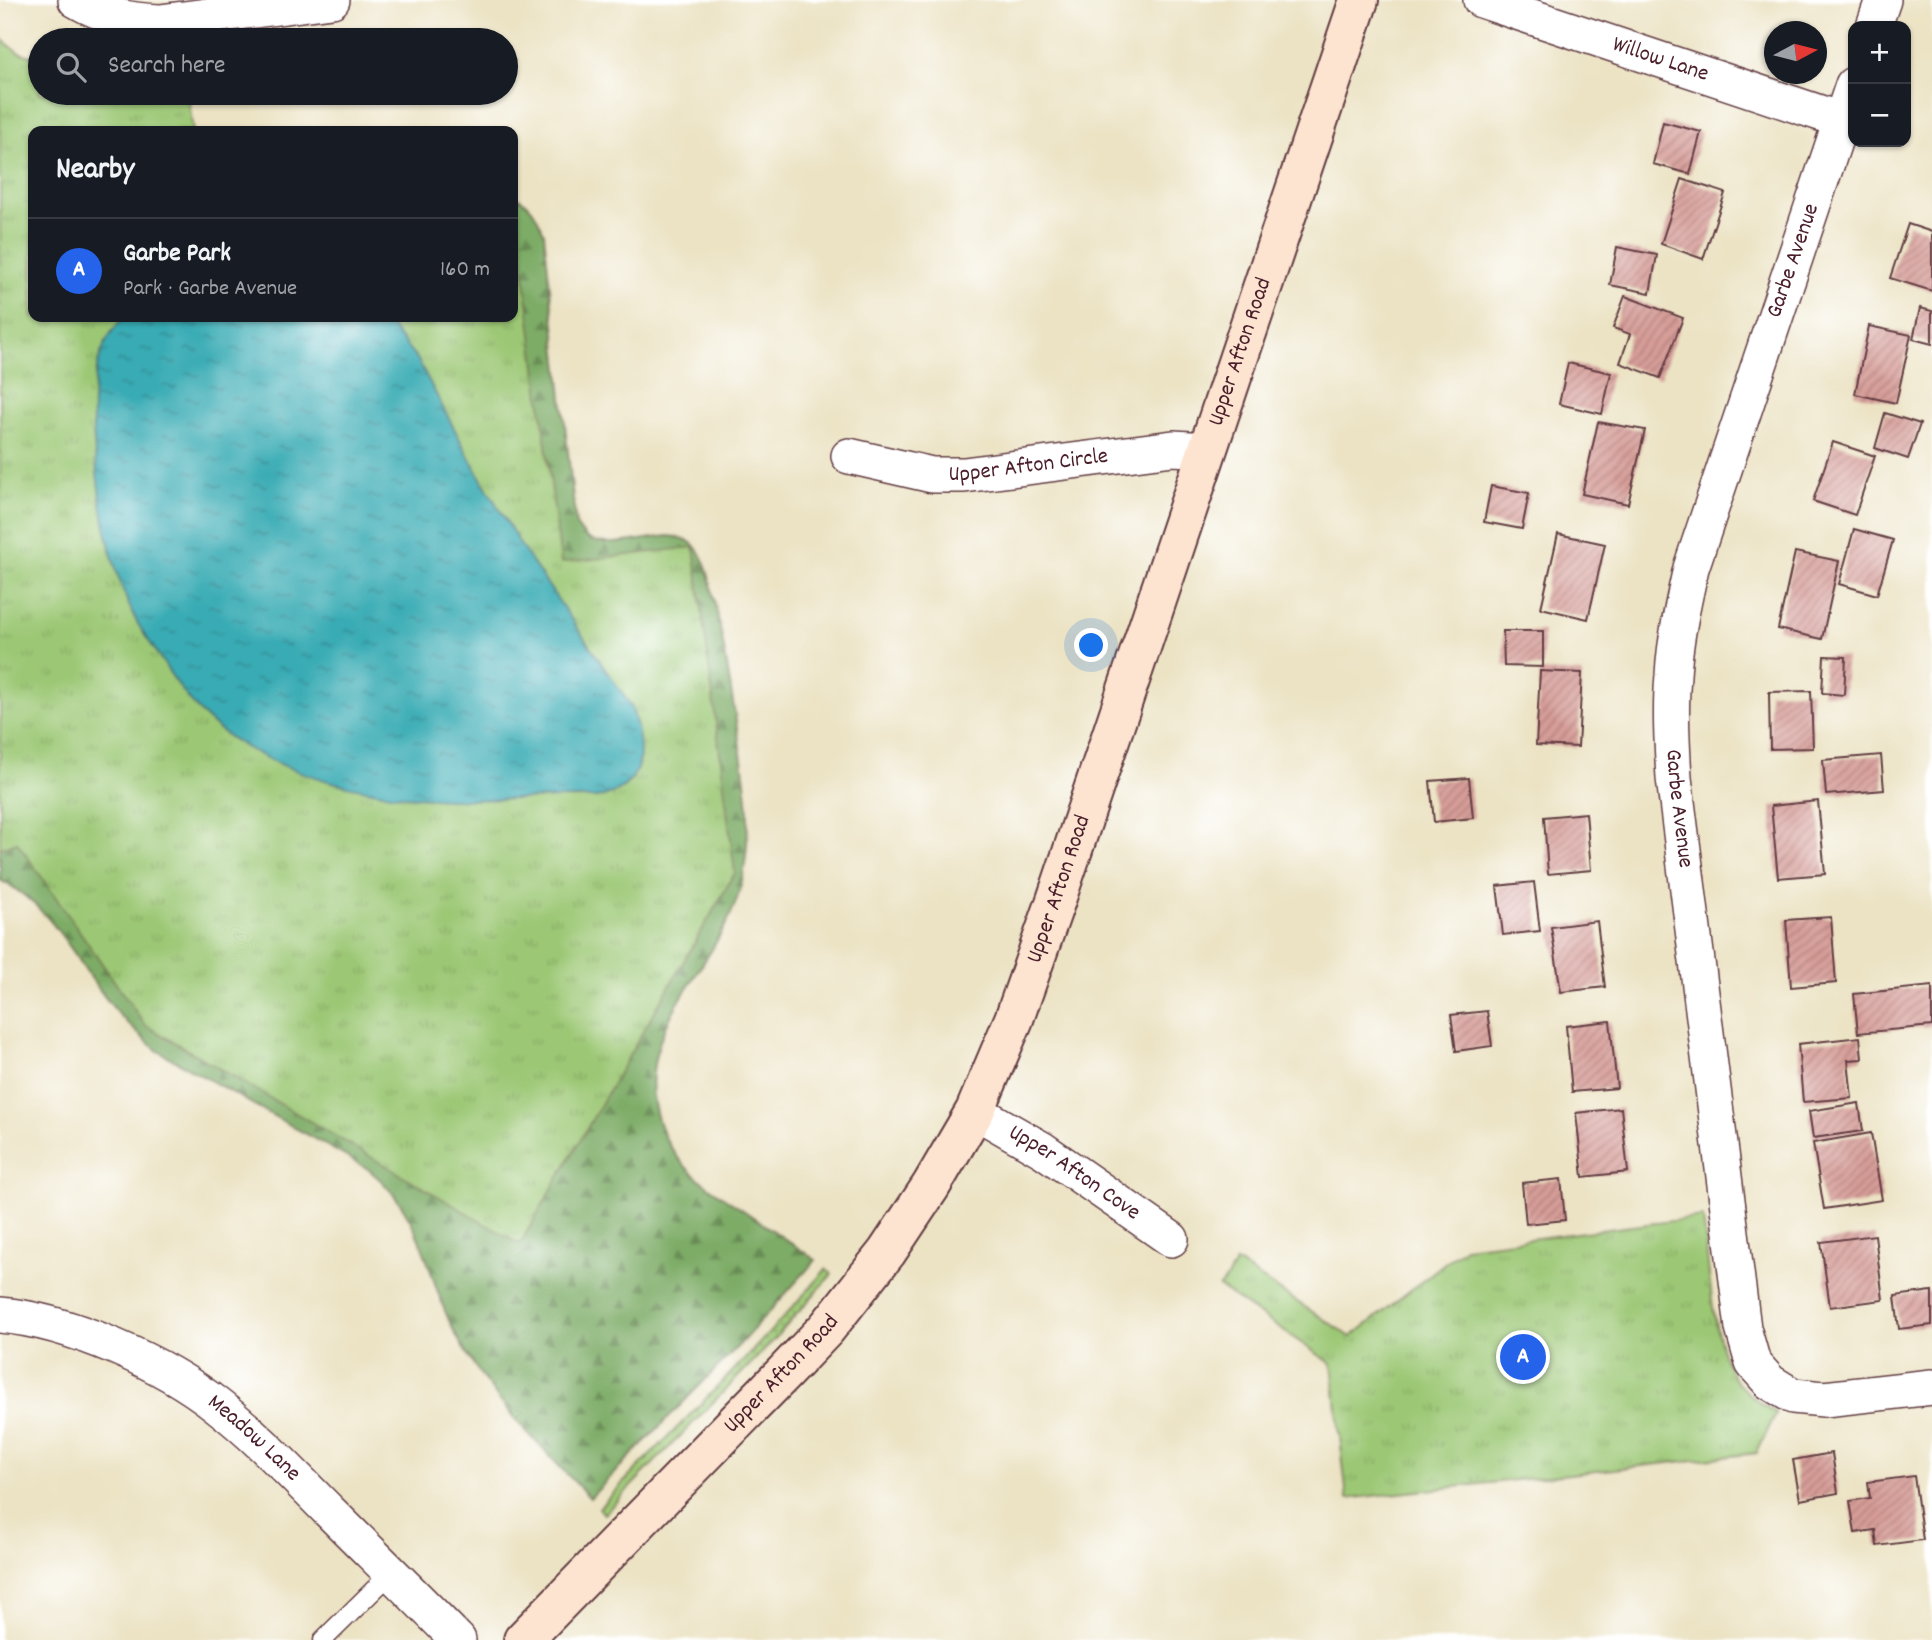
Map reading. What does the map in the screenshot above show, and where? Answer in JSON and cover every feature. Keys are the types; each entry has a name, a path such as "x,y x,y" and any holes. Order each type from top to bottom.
{"street":[{"path":"76,0 111,17 138,22 160,22 332,0"},
{"name":"Upper Afton Road","path":"523,1640 826,1329 887,1252 924,1197 975,1111 1009,1031 1054,906 1359,0"},
{"name":"Willow Lane","path":"1481,0 1841,120"},
{"path":"1876,21 1883,0"},
{"name":"Garbe Avenue","path":"1848,100 1690,568 1673,674 1671,723 1674,778 1743,1328 1753,1363 1770,1382 1793,1396 1824,1399 1932,1387"},
{"name":"Upper Afton Circle","path":"849,456 932,475 964,475 1173,448 1208,450"},
{"name":"Upper Afton Cove","path":"975,1111 1044,1150 1171,1239"},
{"name":"Meadow Lane","path":"0,1315 75,1331 158,1366 218,1405 275,1457 458,1640"}],"lane":[{"path":"323,1640 391,1573"}],"green space":[{"path":"0,38 18,52 28,55 28,105 190,105 192,126 28,126 28,322 518,322 518,225 561,563 694,547 735,873 520,1244 145,1025 17,842 0,848"},
{"path":"518,198 529,205 544,233 576,525 587,538 604,543 669,536 685,540 694,546 709,575 733,701 748,813 744,872 732,912 666,1026 656,1056 652,1088 659,1123 674,1152 694,1175 816,1260 740,1344 590,1498 522,1426 475,1367 450,1323 415,1230 404,1209 388,1188 368,1169 158,1051 113,1008 47,918 18,890 0,880 0,613 567,614 514,322 518,322"},
{"path":"1703,1217 1712,1301 1727,1364 1743,1388 1776,1413 1757,1453 1347,1499 1332,1364 1219,1287 1236,1262 1351,1337 1465,1247"},
{"path":"826,1269 832,1274 773,1341 604,1514 599,1508 743,1361"}],"water":[{"path":"120,322 387,322 418,360 476,470 523,549 631,706 640,751 634,776 613,793 595,798 452,799 380,793 299,772 273,761 248,749 206,718 182,690 136,620 119,580 105,527 95,453 93,411 97,368 112,331"}],"building":[{"path":"1663,122 1701,132 1690,174 1653,164"},
{"path":"1682,179 1725,193 1703,259 1661,244"},
{"path":"1908,224 1932,232 1932,291 1890,278"},
{"path":"1617,247 1657,255 1650,293 1610,285"},
{"path":"1625,296 1683,318 1660,378 1620,363 1630,334 1613,328"},
{"path":"1920,308 1932,311 1932,344 1913,339"},
{"path":"1869,326 1911,335 1896,403 1855,394"},
{"path":"1568,363 1611,373 1602,414 1559,404"},
{"path":"1885,413 1920,424 1908,459 1875,448"},
{"path":"1598,422 1645,430 1628,504 1582,494"},
{"path":"1833,442 1875,456 1855,515 1813,501"},
{"path":"1491,486 1529,493 1522,529 1484,522"},
{"path":"1854,529 1893,540 1877,595 1839,584"},
{"path":"1558,534 1605,544 1588,619 1541,608"},
{"path":"1795,552 1839,561 1822,639 1778,629"},
{"path":"1503,631 1543,631 1543,667 1504,666"},
{"path":"1824,656 1846,657 1844,695 1822,693"},
{"path":"1540,671 1582,673 1578,747 1536,745"},
{"path":"1811,691 1813,748 1770,749 1769,692"},
{"path":"1881,755 1884,790 1826,795 1823,760"},
{"path":"1469,778 1473,818 1434,822 1430,781"},
{"path":"1818,801 1825,874 1778,878 1771,806"},
{"path":"1586,813 1591,870 1548,874 1544,817"},
{"path":"1534,882 1540,931 1503,935 1497,886"},
{"path":"1831,917 1836,983 1791,987 1786,920"},
{"path":"1597,921 1605,987 1561,992 1551,927"},
{"path":"1932,986 1932,1026 1858,1033 1854,994"},
{"path":"1487,1011 1492,1046 1456,1051 1451,1015"},
{"path":"1610,1021 1617,1088 1572,1092 1566,1026"},
{"path":"1860,1037 1862,1059 1848,1060 1852,1098 1803,1102 1798,1044"},
{"path":"1859,1103 1863,1131 1813,1138 1809,1111"},
{"path":"1621,1108 1628,1172 1583,1177 1576,1113"},
{"path":"1871,1133 1882,1200 1824,1209 1813,1143"},
{"path":"1561,1179 1565,1220 1526,1224 1522,1183"},
{"path":"1875,1235 1883,1300 1830,1307 1821,1242"},
{"path":"1932,1291 1932,1325 1899,1329 1895,1296"},
{"path":"1832,1453 1838,1493 1800,1500 1793,1460"},
{"path":"1914,1476 1923,1540 1877,1546 1875,1530 1855,1533 1850,1501 1870,1498 1868,1482"}],"place":[{"name":"Garbe Park","path":"1523,1357"}]}
